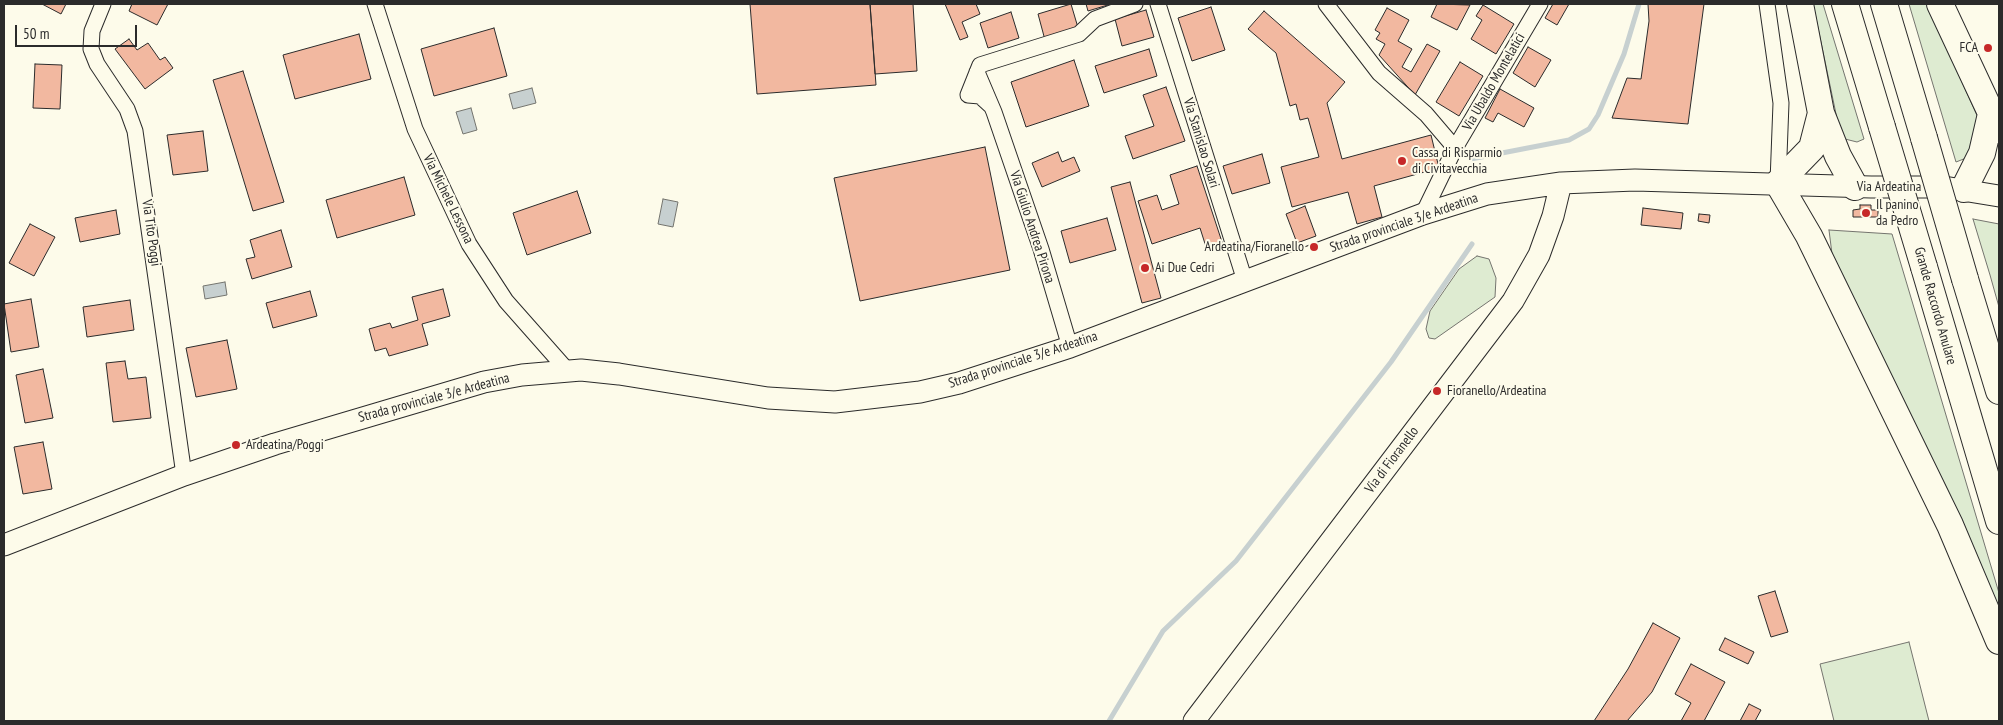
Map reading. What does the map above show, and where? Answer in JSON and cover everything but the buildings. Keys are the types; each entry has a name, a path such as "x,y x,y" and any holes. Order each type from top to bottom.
{"highway":[{"path":"1800,4 1821,114 1838,156 1855,187"},
{"name":"Grande Raccordo Anulare","path":"1845,4 1999,521"},
{"path":"1884,4 1999,391"},
{"path":"1940,4 1995,122 1982,154 1964,189"},
{"path":"1821,114 1812,148 1778,183 1809,236 1950,526 1999,641"}],"main road":[{"name":"Strada provinciale 3/e Ardeatina","path":"4,545 184,475 342,423 484,382 567,370 619,374 768,398 835,402 928,390 1017,365 1070,347 1423,214 1487,194 1561,183 1635,180 1778,183"},
{"name":"Via di Fioranello","path":"1194,721 1513,301 1538,254 1553,216 1561,183"},
{"name":"Via Ardeatina","path":"1778,183 1855,187 1964,189 1999,196"}],"street":[{"name":"Via Tito Poggi","path":"103,4 92,31 91,49 97,64 127,109 134,130 144,186 184,475"},
{"name":"Via Michele Lessona","path":"375,4 412,122 465,237 506,301 533,334 567,370"},
{"name":"Via Giulio Andrea Pirona","path":"1070,347 1041,249 992,107 980,96 968,95 980,65 1079,34 1095,19 1135,4"},
{"name":"Via Stanislao Solari","path":"1158,4 1245,281"},
{"path":"1326,4 1379,73 1426,114 1455,148"},
{"name":"Via Ubaldo Montelatici","path":"1423,214 1455,148 1540,4"},
{"path":"1766,4 1781,103 1778,183"}],"green space":[{"path":"1813,4 1823,4 1864,139 1857,142 1841,138"},
{"path":"1909,4 1927,4 1984,131 1974,155 1956,162"},
{"path":"1973,219 1999,224 1999,307 1990,275"},
{"path":"1829,230 1892,234 1999,593 1999,606 1997,607 1832,254"},
{"path":"1477,256 1489,259 1496,278 1495,297 1435,339 1429,338 1426,329 1430,311 1459,269"},
{"path":"1909,642 1929,721 1834,721 1820,664"}],"shaded area":[{"path":"532,88 536,103 513,109 509,94"},
{"path":"471,108 477,130 463,134 456,112"},
{"path":"663,199 678,202 673,227 658,224"},
{"path":"225,282 227,295 205,299 203,286"}],"waterway":[{"path":"1471,159 1569,140 1589,129 1598,115 1624,54 1639,4"},
{"path":"1109,721 1163,631 1236,561 1391,362 1472,244"}],"place":[{"name":"FCA","path":"1988,48"},
{"name":"Cassa di Risparmio di Civitavecchia","path":"1402,161"},
{"name":"Il panino da Pedro","path":"1866,213"},
{"name":"Ardeatina/Fioranello","path":"1314,247"},
{"name":"Ai Due Cedri","path":"1145,268"},
{"name":"Fioranello/Ardeatina","path":"1437,391"},
{"name":"Ardeatina/Poggi","path":"236,445"}]}
